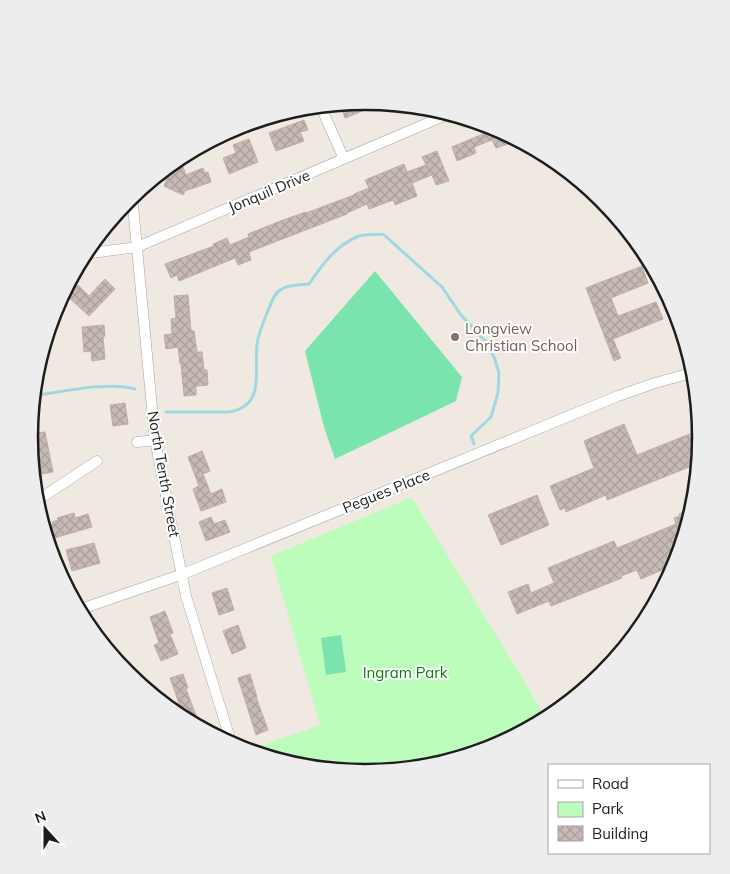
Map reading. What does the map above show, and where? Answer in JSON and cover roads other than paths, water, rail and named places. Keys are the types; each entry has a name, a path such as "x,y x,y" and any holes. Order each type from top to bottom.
{"street":[{"path":"323,112 344,159"},
{"name":"Jonquil Drive","path":"95,253 137,247 439,118"},
{"name":"North Tenth Street","path":"133,205 155,440 186,596 229,735"},
{"name":"Pegues Place","path":"85,607 183,574 618,396 686,374"},
{"path":"137,442 155,440"},
{"path":"43,497 97,461"}],"waterway":[{"path":"166,412 229,412 249,403 256,386 256,355 259,336 276,294 288,287 309,284 330,256 351,240 362,235 383,234 442,287 461,315 485,341 494,357 499,373 498,393 491,417 471,436 474,444"},
{"path":"40,395 112,386 135,389"}],"place":[{"name":"Longview Christian School","path":"455,337"}],"park label":[{"name":"Ingram Park","path":"405,672"}]}
